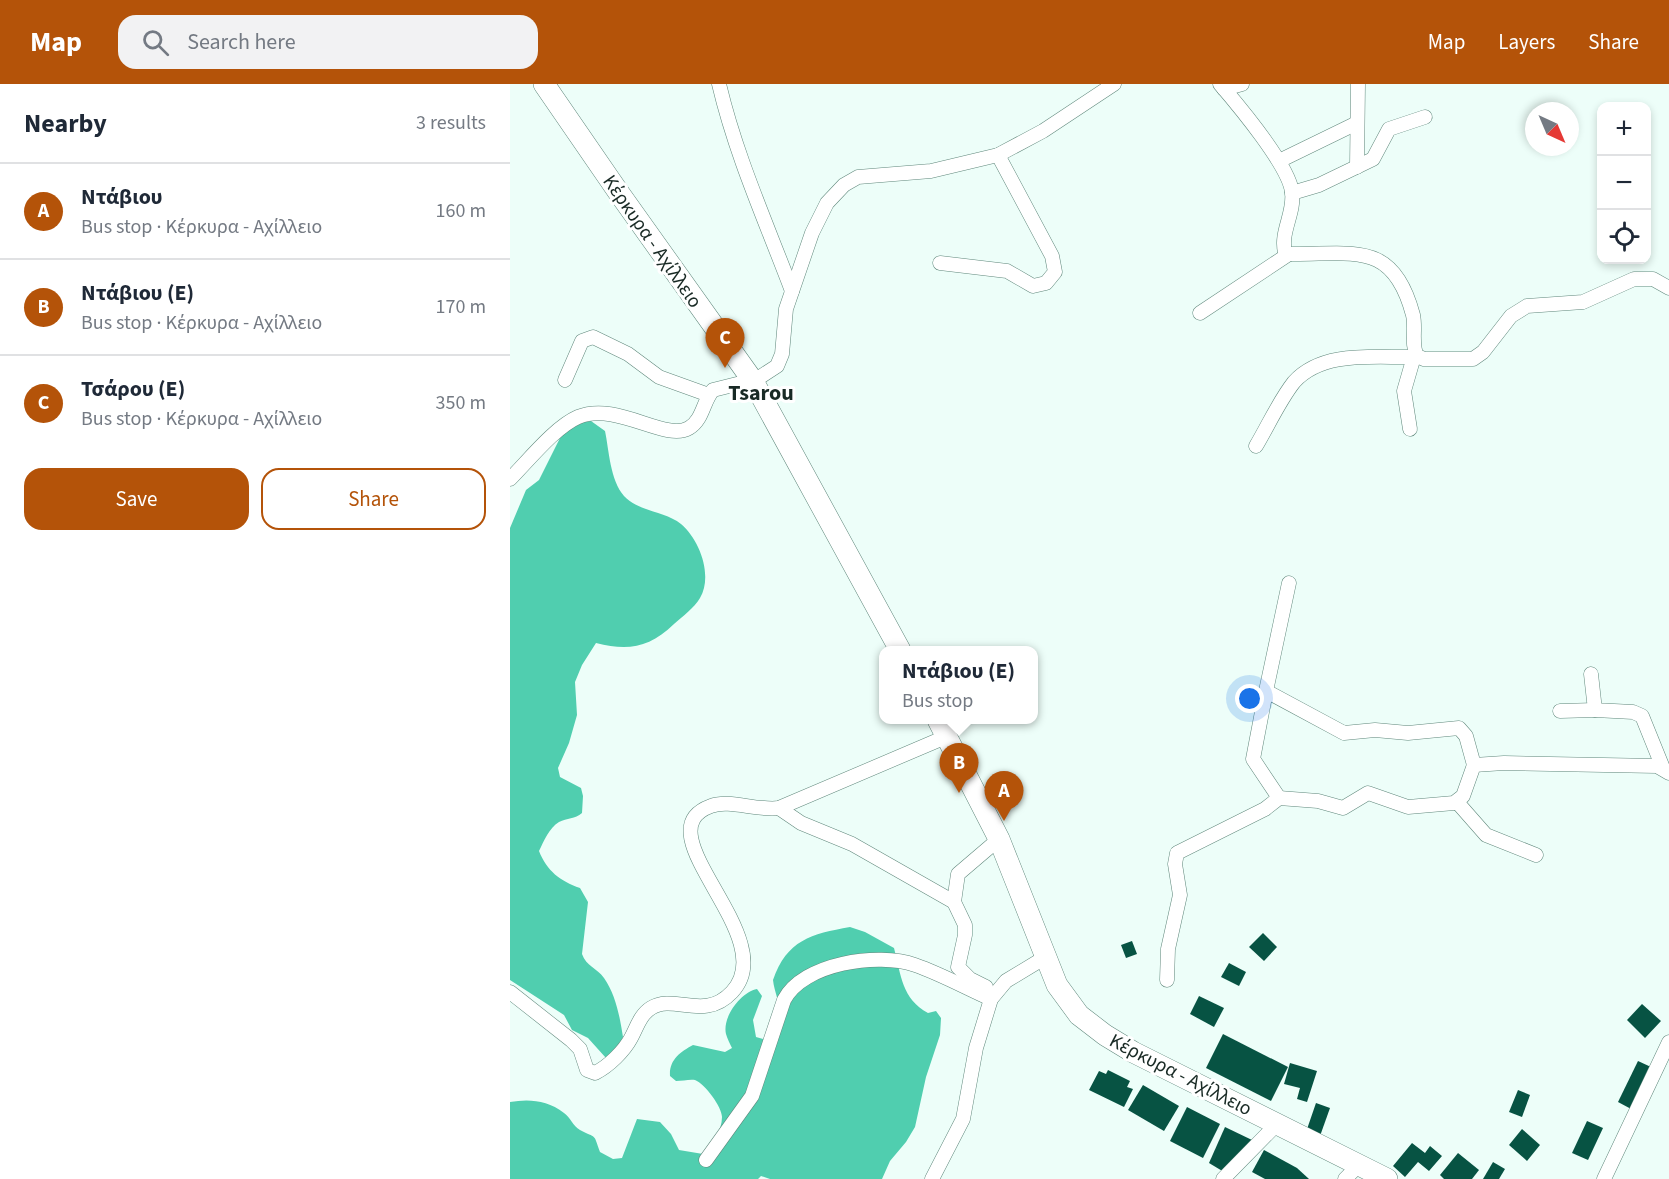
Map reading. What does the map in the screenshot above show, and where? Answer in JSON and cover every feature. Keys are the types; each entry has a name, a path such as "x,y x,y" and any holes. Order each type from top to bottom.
{"main road":[{"name":"Κέρκυρα - Αχίλλειο","path":"544,84 753,381 897,646"},
{"name":"Κέρκυρα - Αχίλλειο","path":"943,728 999,839 1044,958 1067,1000 1079,1015 1105,1035 1133,1052 1278,1123 1352,1172 1387,1179"}],"street":[{"path":"719,84 755,202 792,291"},
{"path":"510,479 562,426 579,416 594,413 621,414 667,430 680,432 697,422 709,395 716,388 753,381 769,374 779,362 785,313 818,218 831,198 848,183 861,177 931,171 998,155 1042,131 1114,84"},
{"path":"1222,86 1242,84"},
{"path":"1357,167 1358,84"},
{"path":"1222,86 1279,161 1290,182 1292,193 1283,243 1289,255"},
{"path":"1292,193 1319,185 1377,157 1389,129 1425,117"},
{"path":"1279,161 1357,123"},
{"path":"940,263 1007,271 1033,286 1046,284 1055,272 1052,256 998,155"},
{"path":"1200,312 1289,255 1371,256 1388,264 1409,302 1413,318 1414,355 1404,391 1410,429"},
{"path":"1256,447 1294,383 1311,368 1326,362 1414,355 1424,359 1473,359 1483,352 1511,316 1527,306 1583,302 1634,279 1653,279 1669,288"},
{"path":"565,380 582,341 593,337 628,354 659,377 709,395"},
{"path":"1279,798 1253,759 1289,583"},
{"path":"1592,674 1595,710"},
{"path":"1167,980 1168,949 1180,895 1175,864 1177,853 1264,809 1279,798 1318,801 1343,807 1368,793 1408,807 1457,802 1463,796 1474,765 1466,736 1459,728 1408,733 1376,730 1344,734 1266,690"},
{"path":"1560,711 1633,712 1642,716 1666,771"},
{"path":"510,992 571,1040 580,1049 587,1070 595,1073 621,1052 642,1016 653,1006 668,1003 701,1007 731,993 742,976 743,955 727,909 693,850 690,840 691,827 699,813 713,805 766,810 778,808 943,728"},
{"path":"1474,765 1516,763 1657,766 1666,771"},
{"path":"1457,802 1486,835 1536,855"},
{"path":"778,808 801,823 852,844 954,902"},
{"path":"994,995 970,979 958,967 958,957 964,943 965,925 954,902 954,885 962,869 999,839"},
{"path":"932,1179 963,1119 976,1048 994,995 1018,972 1044,958"},
{"path":"706,1160 752,1096 784,1000 789,990 802,978 841,964 897,960 915,964 994,995"},
{"path":"1604,1179 1669,1042"},
{"path":"1223,1179 1278,1123"}],"green space":[{"path":"591,421 605,431 613,473 624,496 637,505 681,524 694,539 705,569 704,589 698,602 665,632 638,646 618,647 596,643 582,665 575,682 577,715 569,743 558,768 560,777 581,788 582,813 555,825 539,851 550,870 566,882 580,888 588,902 582,954 601,975 612,992 623,1037 617,1049 606,1058 588,1038 572,1030 564,1015 510,980 510,528 526,490 539,480 562,434 575,423"},
{"path":"850,927 865,932 894,948 901,977 913,1001 928,1013 936,1011 941,1018 940,1035 926,1077 915,1127 890,1161 882,1179 770,1179 761,1176 758,1179 510,1179 510,1102 517,1101 538,1101 558,1109 578,1128 594,1137 600,1152 613,1159 622,1158 637,1119 660,1122 671,1134 679,1150 703,1154 718,1132 722,1122 721,1113 712,1096 699,1082 695,1080 676,1081 670,1076 673,1061 693,1045 725,1052 732,1048 726,1036 727,1020 739,1000 757,989 762,996 753,1020 756,1037 771,1041 781,1028 782,1021 773,980 785,956 793,947 812,936"}],"building":[{"path":"1263,933 1277,947 1264,961 1249,947"},
{"path":"1132,941 1137,954 1126,958 1121,945"},
{"path":"1229,963 1246,972 1239,986 1221,977"},
{"path":"1199,996 1224,1008 1214,1027 1190,1014"},
{"path":"1642,1004 1661,1021 1645,1038 1627,1020"},
{"path":"1223,1034 1288,1067 1271,1101 1206,1068"},
{"path":"1638,1061 1651,1067 1633,1110 1618,1102"},
{"path":"1290,1063 1317,1071 1307,1102 1297,1099 1300,1088 1284,1084"},
{"path":"1108,1070 1130,1081 1127,1087 1133,1089 1124,1107 1089,1090 1099,1071 1106,1074"},
{"path":"1143,1085 1179,1106 1164,1131 1128,1110"},
{"path":"1518,1090 1530,1095 1522,1117 1509,1112"},
{"path":"1316,1103 1330,1108 1320,1136 1306,1132"},
{"path":"1187,1107 1220,1124 1203,1158 1170,1141"},
{"path":"1587,1121 1603,1128 1588,1160 1572,1153"},
{"path":"1225,1127 1252,1140 1224,1172 1209,1163"},
{"path":"1522,1129 1540,1145 1527,1161 1509,1145"},
{"path":"1412,1143 1425,1153 1430,1146 1442,1156 1429,1171 1418,1162 1405,1177 1393,1166"},
{"path":"1264,1150 1297,1168 1309,1179 1265,1179 1252,1172"},
{"path":"1458,1153 1479,1170 1472,1179 1444,1179 1440,1175"},
{"path":"1493,1162 1505,1169 1499,1179 1483,1179"}],"place":[{"name":"Τσάρου (E)","path":"725,368"},
{"name":"Ντάβιου (E)","path":"959,793"},
{"name":"Ντάβιου","path":"1004,821"}],"district":[{"name":"Tsarou","path":"761,392"}]}
